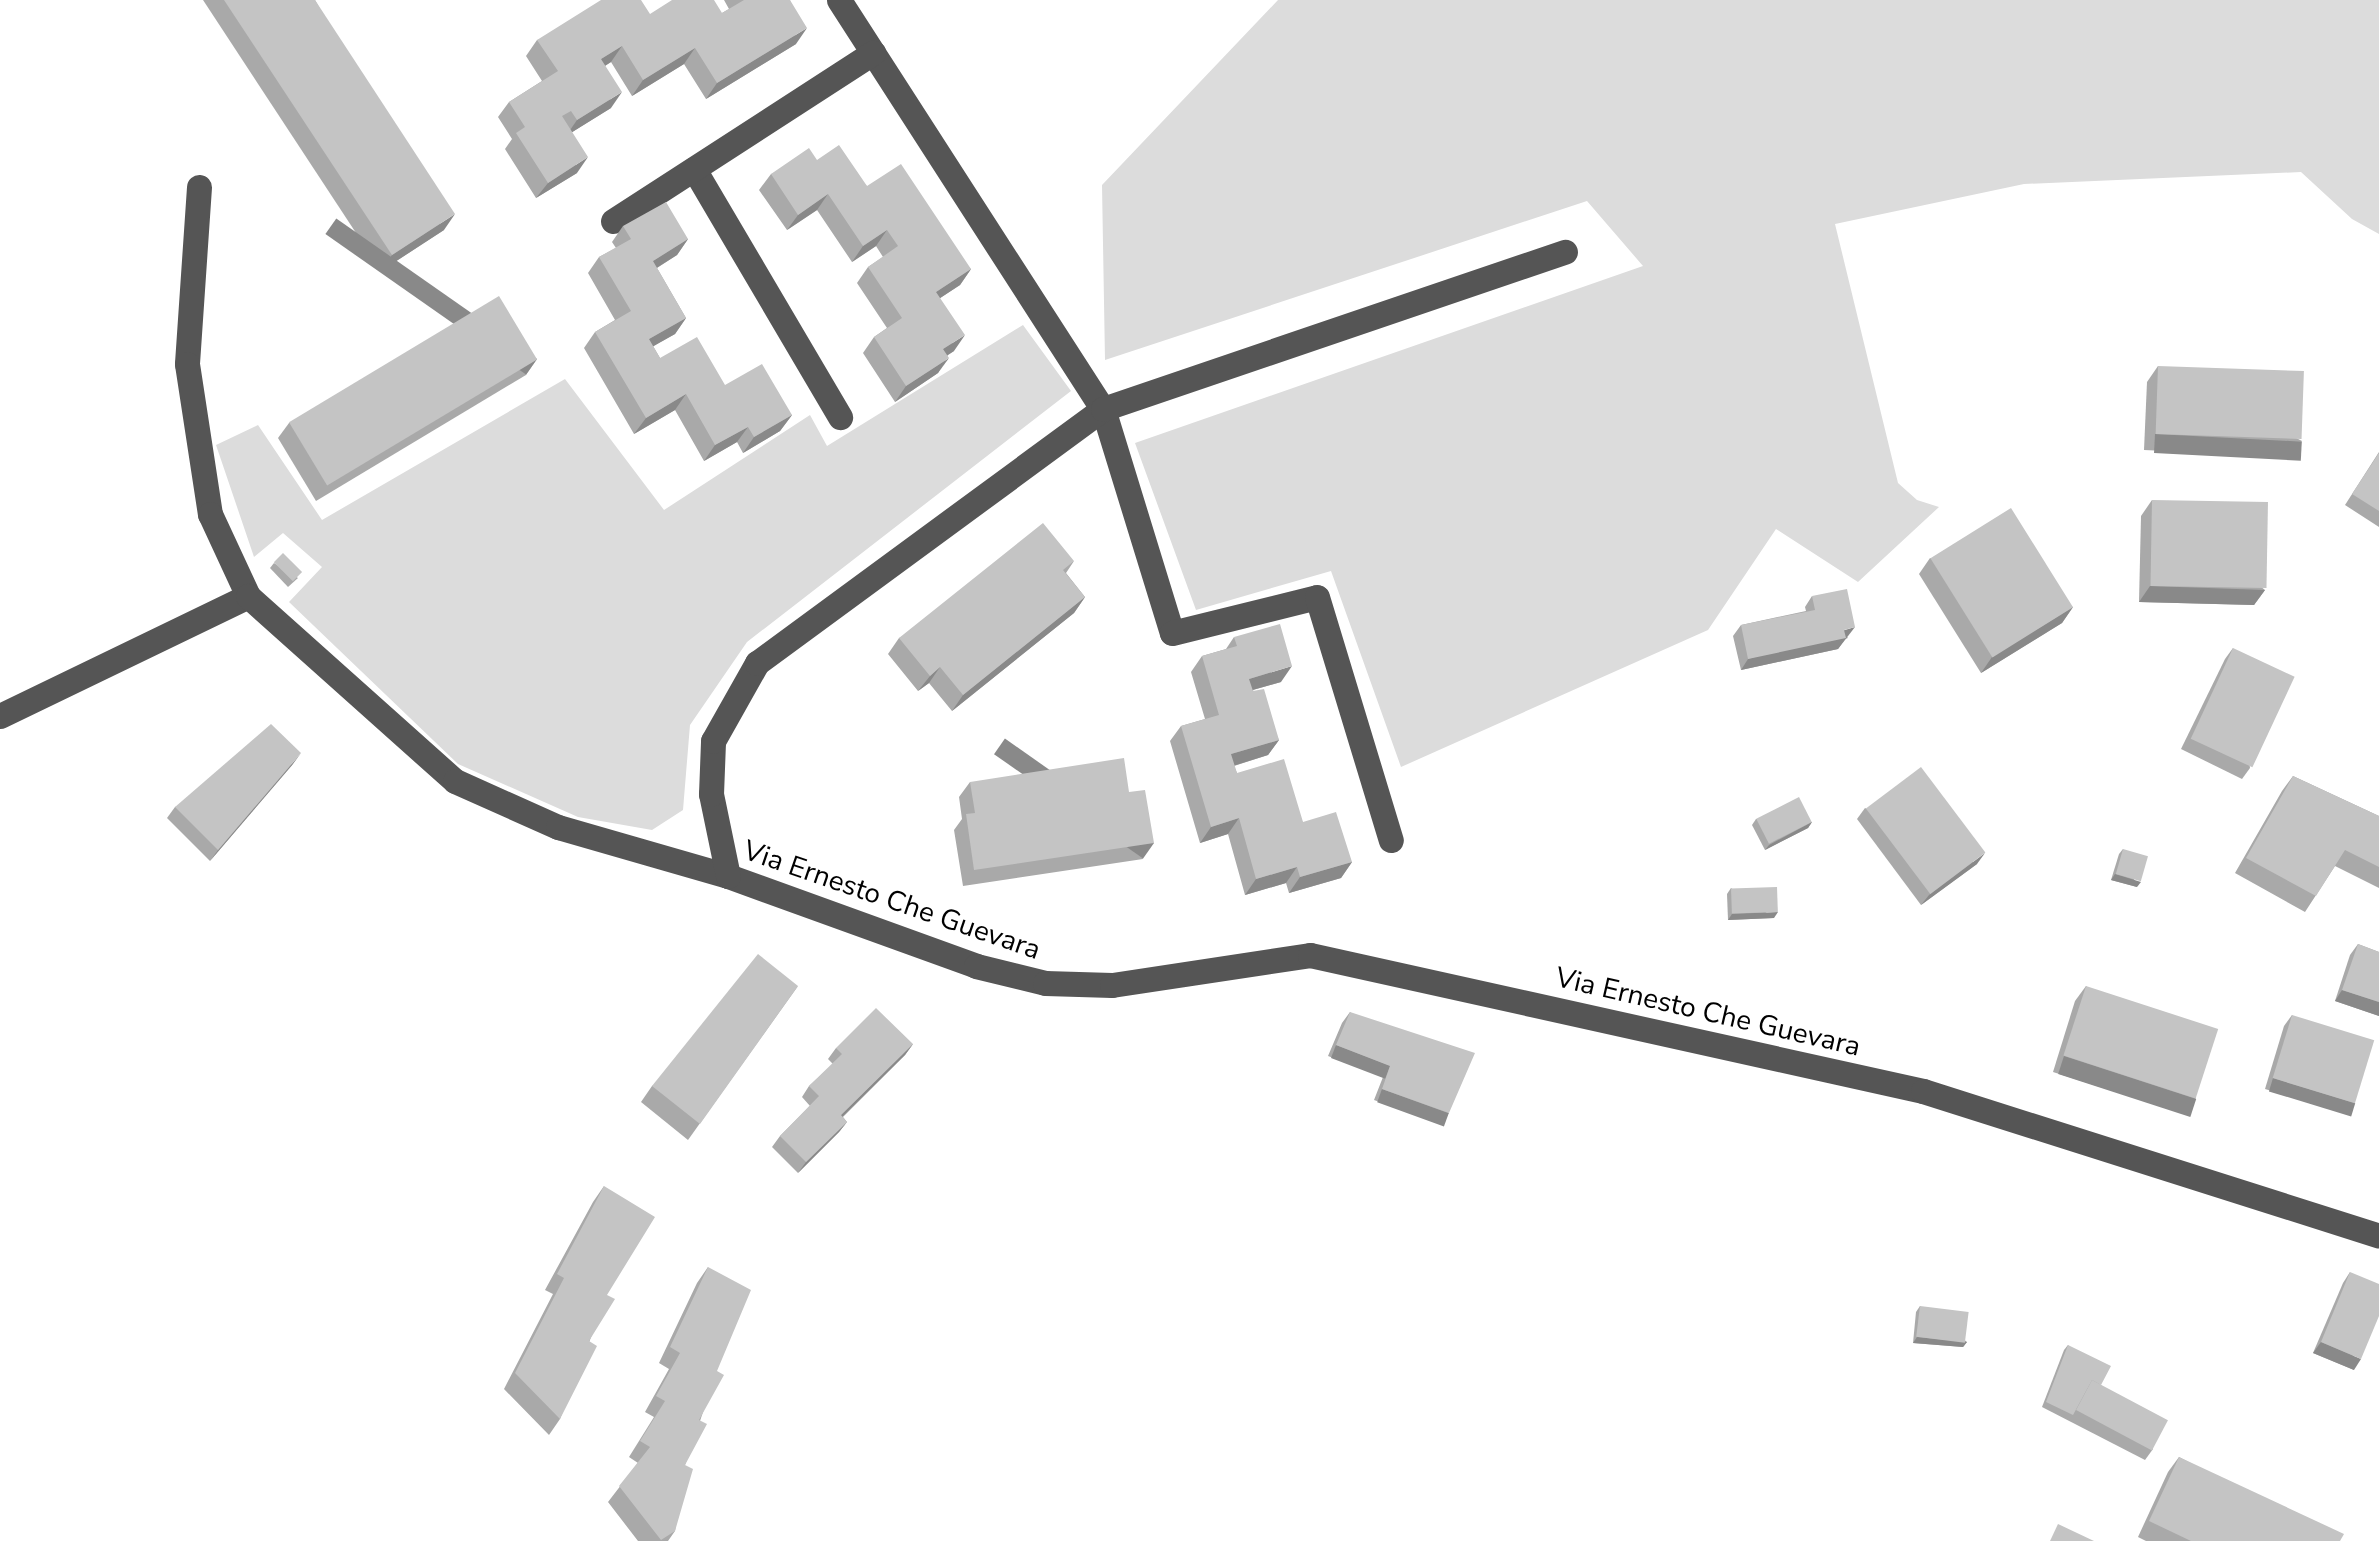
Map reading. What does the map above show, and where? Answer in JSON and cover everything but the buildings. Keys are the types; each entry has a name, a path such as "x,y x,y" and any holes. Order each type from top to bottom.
{"street":[{"path":"839,0 1103,408 1172,634 1317,597 1392,840"},
{"path":"613,222 874,54"},
{"path":"694,169 840,417"},
{"path":"0,716 248,596 210,514 187,364 199,187"},
{"path":"728,876 711,794 713,741 757,663 1103,408 1565,252"},
{"name":"Via Ernesto Che Guevara","path":"248,596 456,781 558,826 728,876 976,966 1045,983 1112,985 1310,955 1923,1091 2379,1236"}],"shaded area":[{"path":"1278,0 2379,0 2379,234 2352,219 2301,172 2024,184 1835,224 1898,483 1917,500 1939,507 1858,582 1776,529 1708,630 1401,767 1331,571 1196,610 1135,443 1643,266 1587,201 1105,360 1102,185"},
{"path":"1023,325 1071,391 747,642 690,725 683,810 652,830 578,817 458,764 289,602 322,567 283,533 254,557 216,445 258,425 322,520 565,379 664,510 810,415 827,446"}]}
